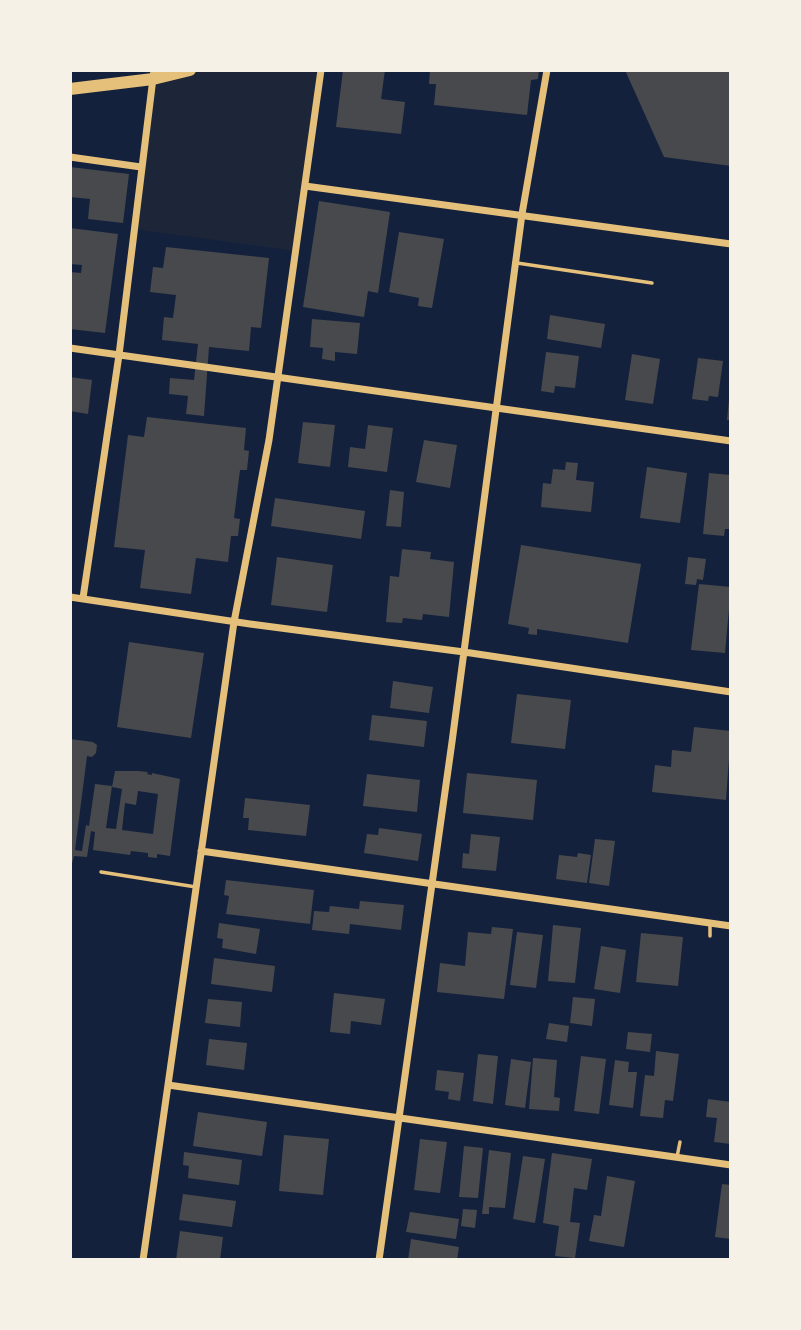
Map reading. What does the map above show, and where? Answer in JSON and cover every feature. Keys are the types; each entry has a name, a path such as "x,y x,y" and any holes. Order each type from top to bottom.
{"main road":[{"path":"70,89 190,70"}],"street":[{"path":"143,1260 234,622 269,440 321,70"},
{"path":"379,1260 515,263 547,70"},
{"path":"83,598 119,355 154,75"},
{"path":"70,157 141,167"},
{"path":"304,186 731,244"},
{"path":"70,348 731,441"},
{"path":"70,597 731,692"},
{"path":"201,851 731,926"},
{"path":"168,1085 731,1165"}],"lane":[{"path":"515,263 652,283"},
{"path":"101,872 196,887"},
{"path":"709,936 710,923"},
{"path":"677,1157 680,1142"}],"shaded area":[{"path":"190,70 321,70 295,251 134,229 153,79"}],"building":[{"path":"343,70 385,70 381,99 405,102 401,134 336,127"},
{"path":"430,70 539,70 538,79 531,80 527,115 434,105 436,84 429,84"},
{"path":"625,70 731,70 731,166 664,157"},
{"path":"70,167 129,174 123,223 88,219 90,199 70,197"},
{"path":"319,201 390,212 378,293 368,291 364,317 303,307"},
{"path":"70,228 118,234 105,333 70,329 70,272 81,273 82,265 70,264"},
{"path":"399,232 444,239 432,308 418,306 419,298 389,292"},
{"path":"166,247 269,258 261,328 251,327 249,351 209,347 204,416 186,414 188,396 169,394 170,378 194,380 198,344 162,340 164,317 173,318 176,295 150,292 153,267 163,268"},
{"path":"550,315 605,324 601,348 547,339"},
{"path":"312,319 360,323 357,354 335,352 335,361 322,359 323,348 310,347"},
{"path":"546,352 579,356 575,388 555,386 554,393 541,391"},
{"path":"632,354 660,359 653,404 625,400"},
{"path":"698,358 723,361 718,397 709,396 708,401 692,399"},
{"path":"70,377 92,380 88,414 70,411"},
{"path":"729,400 731,420 727,420"},
{"path":"147,417 246,428 244,450 249,451 247,470 240,470 234,518 240,519 238,536 231,536 228,562 196,558 191,594 140,588 145,550 114,547 128,435 144,437"},
{"path":"303,422 335,425 330,467 298,463"},
{"path":"368,425 393,428 387,472 348,467 350,447 365,449"},
{"path":"424,440 457,445 450,488 416,482"},
{"path":"566,462 578,463 576,480 594,482 591,512 541,507 543,483 551,484 553,469 565,470"},
{"path":"647,467 687,473 680,523 640,518"},
{"path":"709,473 731,475 731,529 725,529 724,536 703,534"},
{"path":"390,490 404,492 401,527 386,526"},
{"path":"275,498 365,511 361,539 271,526"},
{"path":"521,545 641,564 628,643 537,629 537,635 528,634 529,628 508,624"},
{"path":"402,549 431,552 430,559 454,562 449,617 423,614 422,620 403,618 402,623 386,622 390,576 399,577"},
{"path":"277,557 333,565 327,612 271,605"},
{"path":"688,557 706,559 703,580 697,579 696,585 685,584"},
{"path":"699,584 731,587 725,653 691,650"},
{"path":"129,642 204,653 191,738 117,727"},
{"path":"393,681 433,687 429,713 390,708"},
{"path":"517,694 571,700 565,749 511,743"},
{"path":"372,715 427,721 424,747 369,740"},
{"path":"694,727 731,731 726,800 652,792 655,765 671,767 672,750 691,752"},
{"path":"70,739 97,745 96,753 92,757 87,756 75,850 82,851 86,825 89,826 95,784 112,786 106,828 116,829 122,789 112,787 115,771 148,772 147,774 180,779 170,856 157,854 157,858 148,857 148,853 131,851 130,855 93,850 95,832 91,831 87,857 74,856 70,871","holes":["138,791 158,794 153,834 122,830 125,803 136,805"]},
{"path":"467,773 537,780 533,820 463,813"},
{"path":"367,774 420,780 417,812 363,806"},
{"path":"245,798 310,805 306,836 248,830 249,818 243,818"},
{"path":"379,828 422,834 418,861 364,853 367,834 378,835"},
{"path":"471,834 500,837 496,871 462,868 463,853 469,854"},
{"path":"595,839 615,841 609,886 589,883"},
{"path":"578,853 591,855 587,883 556,879 559,855 577,857"},
{"path":"226,880 314,890 310,924 226,914 229,896 224,895"},
{"path":"360,901 404,905 401,930 350,924 349,934 312,930 314,911 329,912 330,906 359,909"},
{"path":"219,923 260,929 256,954 222,948 223,939 217,938"},
{"path":"553,925 581,928 575,983 548,981"},
{"path":"492,927 513,929 504,999 437,992 440,963 465,966 468,932 491,934"},
{"path":"517,932 543,935 536,988 510,985"},
{"path":"641,933 683,937 678,986 636,982"},
{"path":"601,946 626,950 620,993 594,989"},
{"path":"214,958 275,966 272,992 211,984"},
{"path":"334,993 385,999 381,1025 351,1021 350,1034 330,1032"},
{"path":"573,997 595,999 592,1026 570,1023"},
{"path":"208,999 242,1002 240,1027 205,1023"},
{"path":"549,1023 569,1026 567,1042 546,1039"},
{"path":"628,1032 652,1034 650,1052 626,1049"},
{"path":"209,1039 247,1043 244,1070 206,1065"},
{"path":"656,1051 679,1054 673,1101 665,1100 663,1118 640,1116 645,1075 654,1076"},
{"path":"478,1054 498,1056 493,1104 473,1101"},
{"path":"581,1056 606,1059 599,1114 574,1111"},
{"path":"533,1058 557,1060 554,1097 560,1098 559,1111 529,1109"},
{"path":"511,1059 531,1062 525,1108 505,1105"},
{"path":"615,1060 629,1062 628,1072 637,1072 633,1108 609,1105"},
{"path":"437,1070 464,1073 460,1101 448,1099 449,1092 435,1090"},
{"path":"708,1099 731,1102 731,1144 714,1142 717,1118 706,1117"},
{"path":"198,1112 267,1122 262,1156 193,1146"},
{"path":"284,1135 329,1139 323,1195 279,1191"},
{"path":"420,1139 447,1142 440,1193 414,1190"},
{"path":"464,1146 483,1148 478,1198 459,1197"},
{"path":"489,1150 511,1153 505,1208 489,1207 489,1214 482,1214"},
{"path":"184,1152 242,1160 239,1185 188,1178 189,1166 183,1165"},
{"path":"552,1153 592,1159 587,1190 574,1188 570,1222 580,1223 575,1258 555,1256 559,1226 543,1223"},
{"path":"523,1156 545,1159 535,1223 513,1219"},
{"path":"607,1176 635,1181 624,1247 589,1241 594,1215 601,1216"},
{"path":"722,1184 731,1185 731,1239 715,1237"},
{"path":"183,1194 236,1201 232,1227 179,1220"},
{"path":"463,1209 477,1210 475,1228 461,1226"},
{"path":"410,1212 459,1219 456,1239 406,1232"},
{"path":"180,1231 223,1237 220,1260 176,1260"},
{"path":"411,1239 459,1247 457,1260 408,1260"}]}
